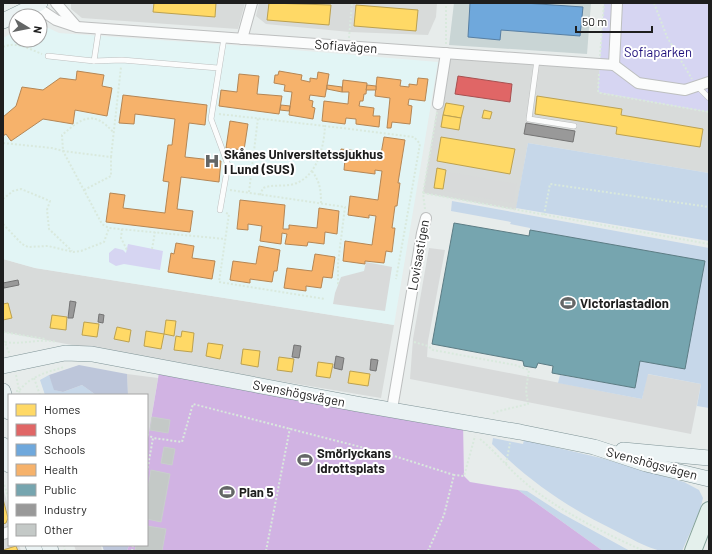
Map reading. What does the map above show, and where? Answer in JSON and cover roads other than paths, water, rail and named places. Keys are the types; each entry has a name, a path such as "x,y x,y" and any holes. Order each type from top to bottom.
{"main road":[{"path":"3,21 37,4"},
{"name":"Svenshögsvägen","path":"8,365 65,353 92,354 490,426 594,447 709,458"},
{"path":"3,391 8,408"},
{"path":"3,445 8,462"},
{"name":"Svenshögsvägen","path":"594,447 646,464 709,479"},
{"path":"692,551 709,510"}],"street":[{"path":"56,3 77,27"},
{"path":"242,39 252,3"},
{"path":"617,3 614,65 638,83 685,90 698,87 709,82"},
{"name":"Sofiavägen","path":"37,4 56,20 77,27 614,65"},
{"path":"438,104 446,53"},
{"name":"Lovisastigen","path":"392,409 422,233 426,218"}],"lane":[{"path":"94,61 99,28"},
{"path":"220,210 228,165 211,119 211,113 224,38"},
{"path":"48,56 94,61 122,60 218,68"},
{"path":"537,60 529,119 574,126"},
{"path":"698,87 709,98"}],"place":[{"name":"Skånes Universitetssjukhus i Lund (SUS)","path":"212,161"},
{"name":"Victoriastadion","path":"568,303"},
{"name":"Smörlyckans idrottsplats","path":"305,460"},
{"name":"Plan 5","path":"227,492"}],"park label":[{"name":"Sofiaparken","path":"658,52"}]}
